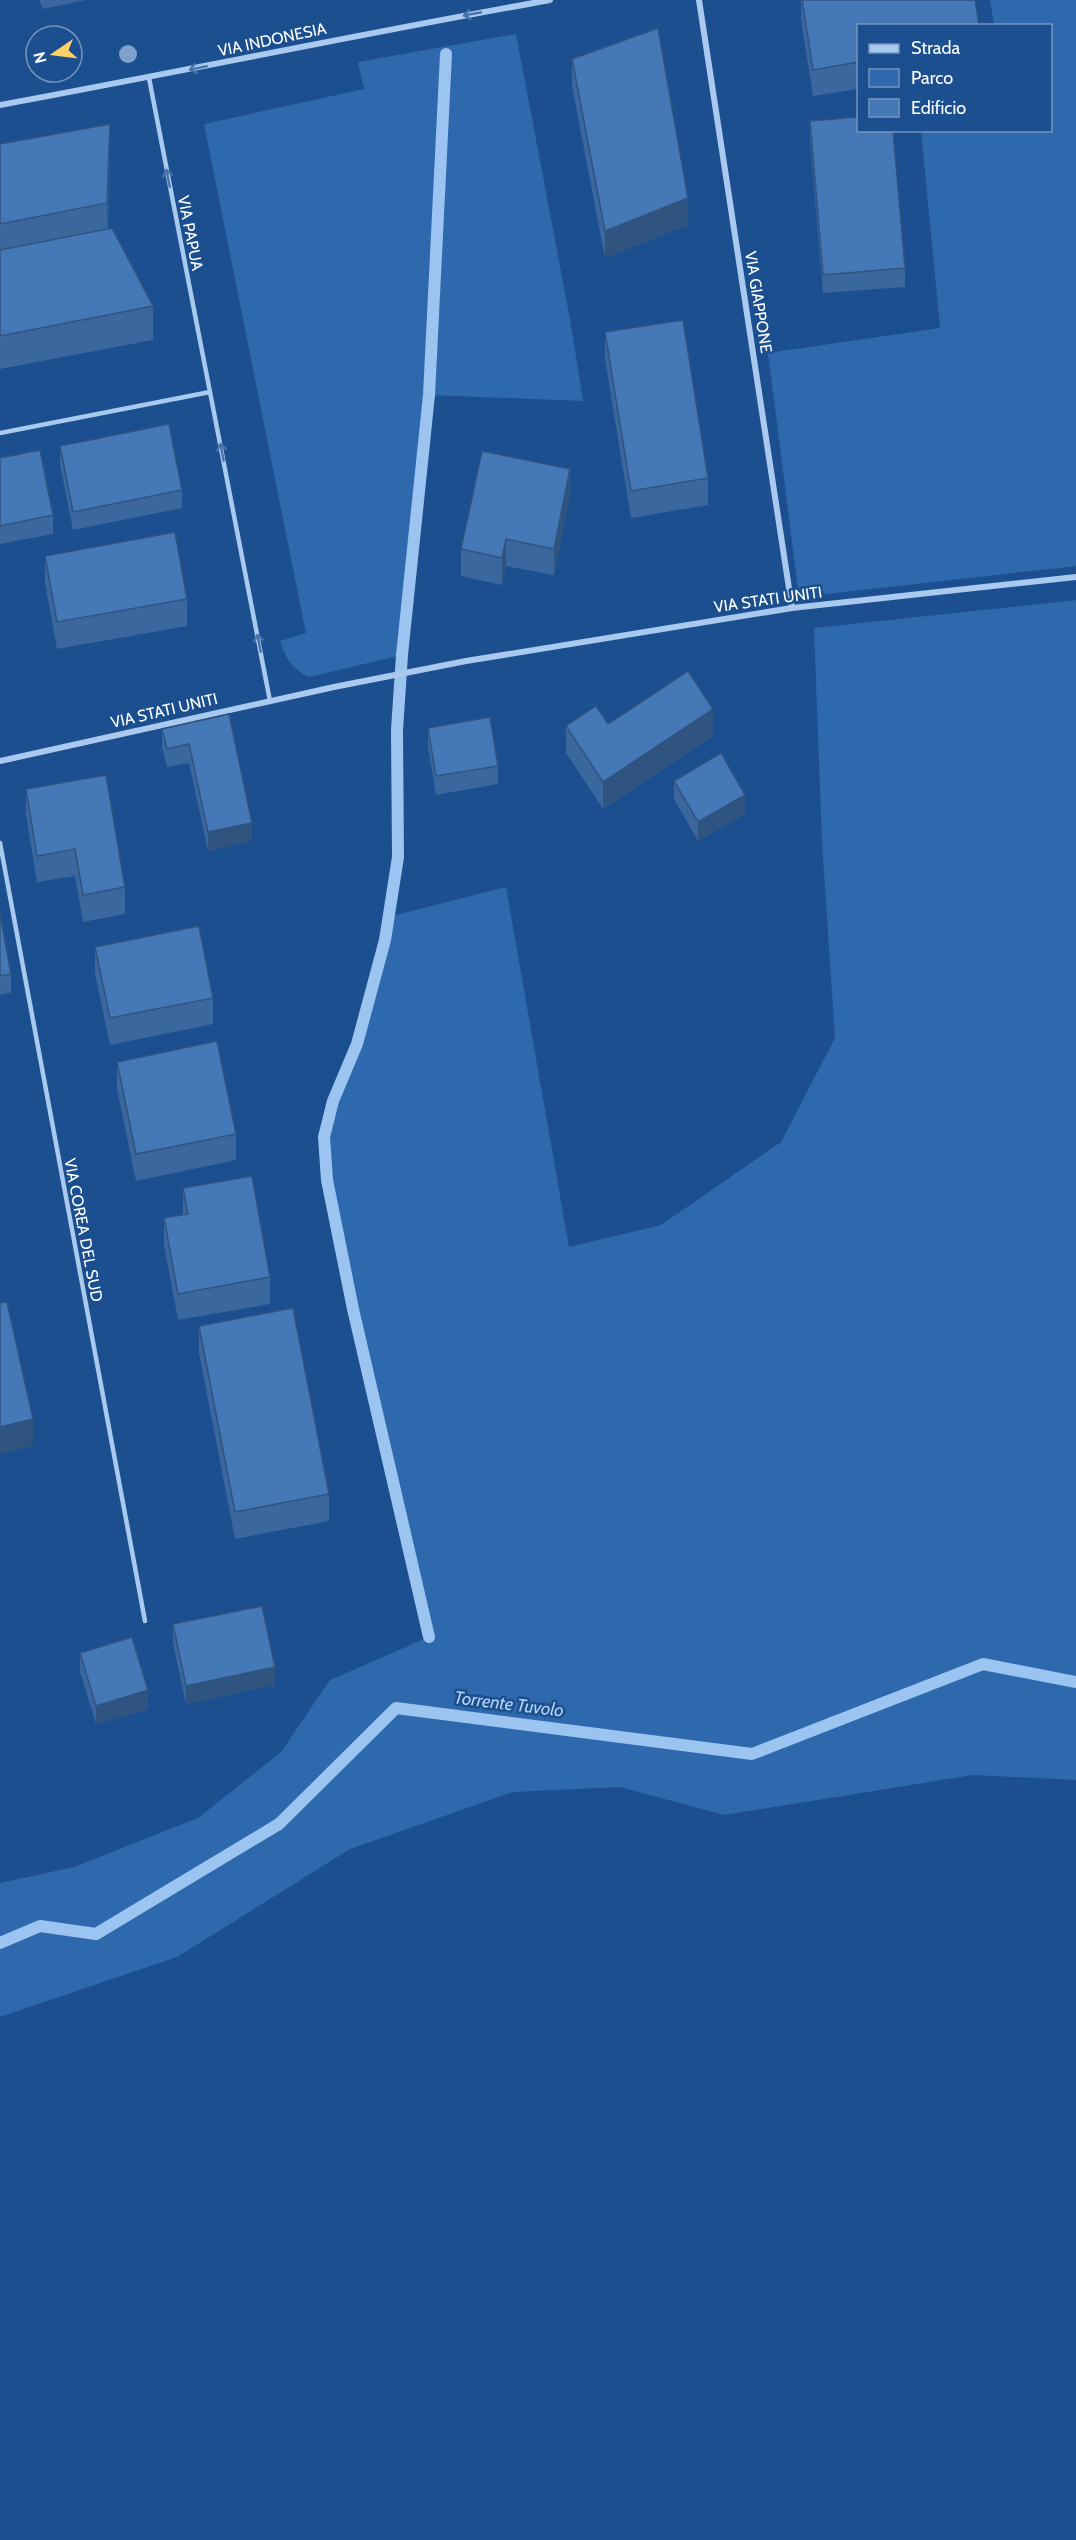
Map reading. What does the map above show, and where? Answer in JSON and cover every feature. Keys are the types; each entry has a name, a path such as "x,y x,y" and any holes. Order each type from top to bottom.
{"street":[{"name":"VIA INDONESIA","path":"0,105 149,78 366,33 550,0"},
{"name":"VIA GIAPPONE","path":"699,0 792,608"},
{"name":"VIA STATI UNITI","path":"0,761 334,687 466,661 792,608 1076,577"}],"lane":[{"name":"VIA PAPUA","path":"149,78 270,701"},
{"path":"0,433 210,392"},
{"name":"VIA COREA DEL SUD","path":"0,843 145,1621"}],"green space":[{"path":"990,0 1076,0 1076,566 809,596 798,589 768,353 940,328 921,132 1052,132 1052,24 994,24"},
{"path":"516,34 570,319 583,401 429,395 402,655 309,677 290,663 280,641 306,633 204,124 364,89 358,62"},
{"path":"1076,600 1076,1780 973,1775 724,1815 620,1787 513,1792 350,1849 177,1957 0,2017 0,1883 74,1867 198,1818 281,1752 330,1680 429,1637 353,1309 327,1180 324,1137 333,1101 357,1044 385,940 388,917 506,887 569,1247 661,1225 781,1142 835,1038 822,842 814,628"}],"building":[{"path":"802,0 975,0 979,24 857,24 857,62 813,70"},
{"path":"658,28 688,198 605,231 572,59"},
{"path":"857,117 857,132 893,132 905,268 823,275 810,121"},
{"path":"110,124 107,203 0,224 0,144"},
{"path":"112,228 153,306 0,336 0,250"},
{"path":"683,320 708,478 631,491 605,332"},
{"path":"169,424 182,490 73,512 60,446"},
{"path":"40,450 53,515 0,526 0,458"},
{"path":"482,451 570,469 554,549 506,539 502,558 461,549"},
{"path":"175,532 187,599 57,622 45,556"},
{"path":"688,671 713,709 603,782 566,726 596,706 608,724"},
{"path":"229,714 252,823 208,832 189,744 167,749 162,729"},
{"path":"490,717 498,766 436,776 428,728"},
{"path":"721,753 745,795 698,822 674,781"},
{"path":"106,775 125,887 83,895 75,849 37,856 26,789"},
{"path":"0,914 11,974 0,976"},
{"path":"199,926 213,998 110,1018 95,947"},
{"path":"217,1041 236,1134 136,1154 117,1062"},
{"path":"252,1176 270,1277 178,1294 164,1218 188,1214 183,1188"},
{"path":"7,1302 33,1419 0,1427 0,1303"},
{"path":"293,1308 329,1494 235,1512 199,1326"},
{"path":"262,1606 275,1667 186,1686 173,1624"},
{"path":"132,1637 148,1690 96,1706 80,1653"}],"waterway":[{"path":"429,1637 353,1309 327,1180 324,1137 333,1101 357,1044 385,940 398,857 397,730 402,655 429,395 446,54"},
{"name":"Torrente Tuvolo","path":"0,1943 40,1926 96,1934 279,1824 396,1708 752,1754 983,1664 1076,1682"}]}
